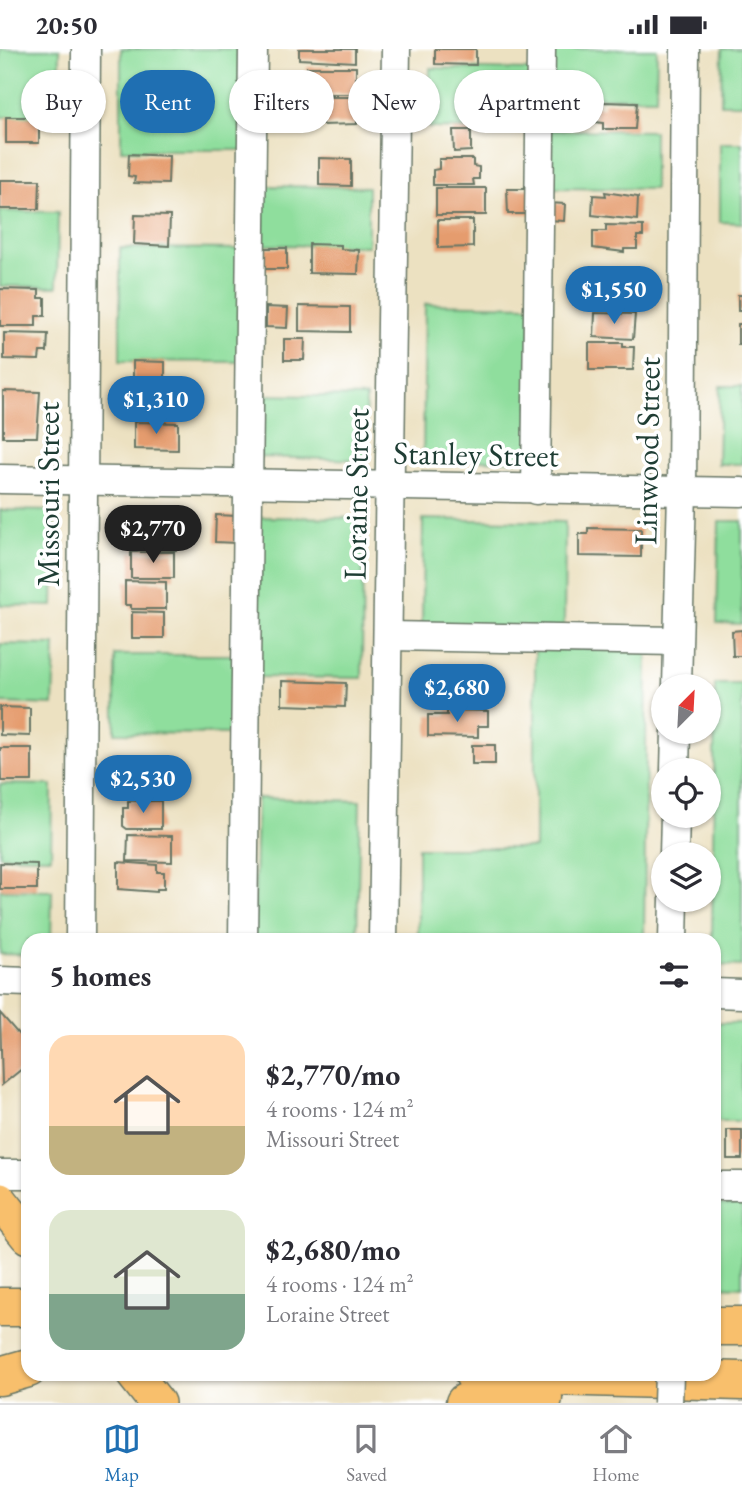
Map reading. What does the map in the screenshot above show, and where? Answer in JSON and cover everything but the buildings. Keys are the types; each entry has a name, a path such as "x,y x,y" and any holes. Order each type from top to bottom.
{"highway":[{"path":"721,1326 742,1326"},
{"path":"0,1357 21,1358"},
{"path":"0,1376 21,1370"},
{"path":"584,1381 662,1386"},
{"path":"465,1403 742,1381"}],"main road":[{"path":"0,1201 21,1227"},
{"path":"140,1381 157,1403"}],"street":[{"name":"Missouri Street","path":"80,933 86,49"},
{"path":"243,933 253,49"},
{"name":"Loraine Street","path":"383,933 392,487 396,49"},
{"path":"536,490 541,49"},
{"name":"Linwood Street","path":"677,674 682,491 685,49"},
{"name":"Stanley Street","path":"0,479 742,492"},
{"path":"389,636 677,641"},
{"path":"673,933 674,912"},
{"path":"0,981 21,982"},
{"path":"721,993 742,994"},
{"path":"0,1174 21,1174"},
{"path":"721,1186 742,1186"}],"green space":[{"path":"0,49 60,49 60,70 21,70 21,117 0,117"},
{"path":"121,49 244,49 244,70 229,70 229,133 244,133 244,150 121,150 121,133 215,133 215,70 121,70"},
{"path":"550,49 657,49 656,98 604,98 604,70 550,70"},
{"path":"722,49 742,49 742,104 721,104"},
{"path":"430,68 533,70 454,70 454,128 440,128 440,70"},
{"path":"654,131 654,189 549,188 549,133"},
{"path":"720,143 742,143 742,223 720,222"},
{"path":"263,186 368,187 368,246 262,245"},
{"path":"0,211 58,212 57,287 0,286"},
{"path":"120,248 242,249 242,362 120,361"},
{"path":"425,304 531,306 529,461 423,459"},
{"path":"720,386 742,386 742,464 718,464"},
{"path":"262,395 366,397 365,460 260,457"},
{"path":"0,510 55,511 53,606 0,605"},
{"path":"258,517 363,518 362,678 257,677"},
{"path":"423,519 565,522 564,628 422,626"},
{"path":"719,521 742,521 742,624 717,623"},
{"path":"0,644 55,645 53,705 0,703"},
{"path":"535,648 647,649 644,933 418,933 418,848 535,848"},
{"path":"115,655 235,655 235,734 115,733"},
{"path":"721,684 742,684 742,966 721,965 721,933 712,933 712,912 721,912 721,842 713,842 713,828 721,828 721,758 714,758 714,744 721,744"},
{"path":"0,784 52,785 51,857 0,856"},
{"path":"257,798 360,801 357,933 254,933"},
{"path":"0,890 52,891 51,933 21,933 21,955 0,954"},
{"path":"721,1023 742,1023 742,1121 721,1121"},
{"path":"742,1204 742,1287 721,1286 721,1205"}]}
